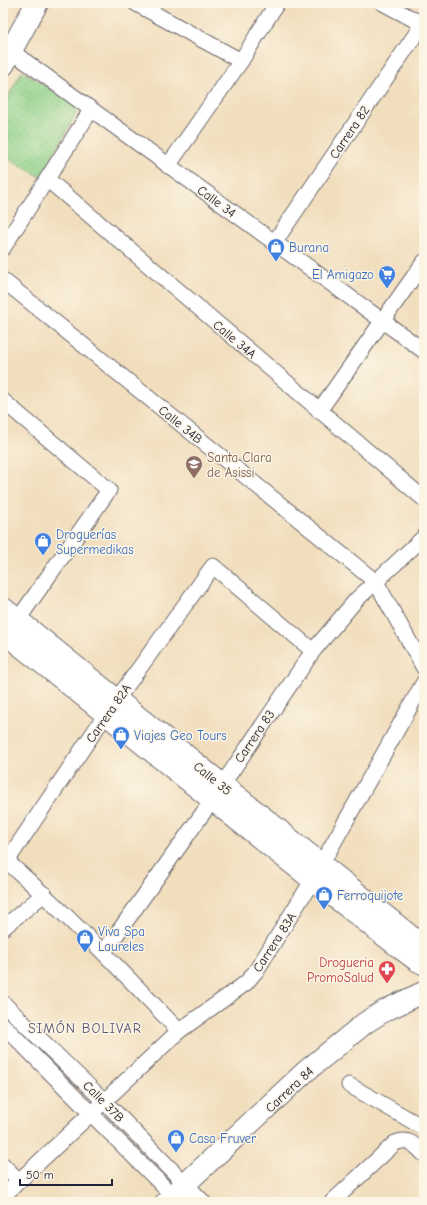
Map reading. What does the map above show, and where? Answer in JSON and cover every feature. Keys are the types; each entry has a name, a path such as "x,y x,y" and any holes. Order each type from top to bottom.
{"main road":[{"path":"6,52 23,3"},
{"path":"6,52 37,3"}],"street":[{"path":"134,3 241,61"},
{"path":"168,166 241,61 277,3"},
{"path":"383,3 424,24"},
{"name":"Carrera 82","path":"274,242 424,24"},
{"name":"Calle 34","path":"6,52 91,110 424,351"},
{"path":"3,248 91,110"},
{"name":"Calle 34A","path":"47,179 424,499"},
{"path":"319,411 424,262"},
{"name":"Calle 34B","path":"3,280 376,582 424,668"},
{"path":"3,401 109,490 7,628"},
{"name":"Carrera 83","path":"104,952 217,793 313,650 340,618 424,537"},
{"name":"Carrera 82A","path":"5,860 213,566 313,650"},
{"name":"Calle 35","path":"7,628 112,707 317,873 416,960 424,964"},
{"name":"Carrera 83A","path":"3,1196 18,1180 178,1031 246,983 260,966 317,873 424,682"},
{"path":"5,860 44,894 104,952 178,1031"},
{"name":"Calle 35","path":"317,873 424,947"},
{"path":"3,928 44,894"},
{"name":"Carrera 84","path":"176,1196 305,1072 365,1023 384,1011 424,992"},
{"name":"Calle 37B","path":"3,1003 103,1100 176,1196"},
{"name":"Calle 37B","path":"3,1025 90,1113 176,1196 203,1202"},
{"path":"349,1085 424,1128"},
{"path":"341,1199 389,1148 400,1141 410,1142 424,1154"},
{"path":"3,1165 18,1180"}],"green space":[{"path":"22,71 80,107 41,177 3,156 3,106"}],"place":[{"name":"Burana","path":"276,262"},
{"name":"El Amigazo","path":"387,289"},
{"name":"Santa Clara de Asissi","path":"194,479"},
{"name":"Droguerías Supermedikas","path":"43,556"},
{"name":"Viajes Geo Tours","path":"121,750"},
{"name":"Ferroquijote","path":"324,910"},
{"name":"Viva Spa Laureles","path":"85,953"},
{"name":"Drogueria PromoSalud","path":"387,984"},
{"name":"Casa Fruver","path":"176,1153"}],"district":[{"name":"SIMÓN BOLIVAR","path":"85,1028"}]}
